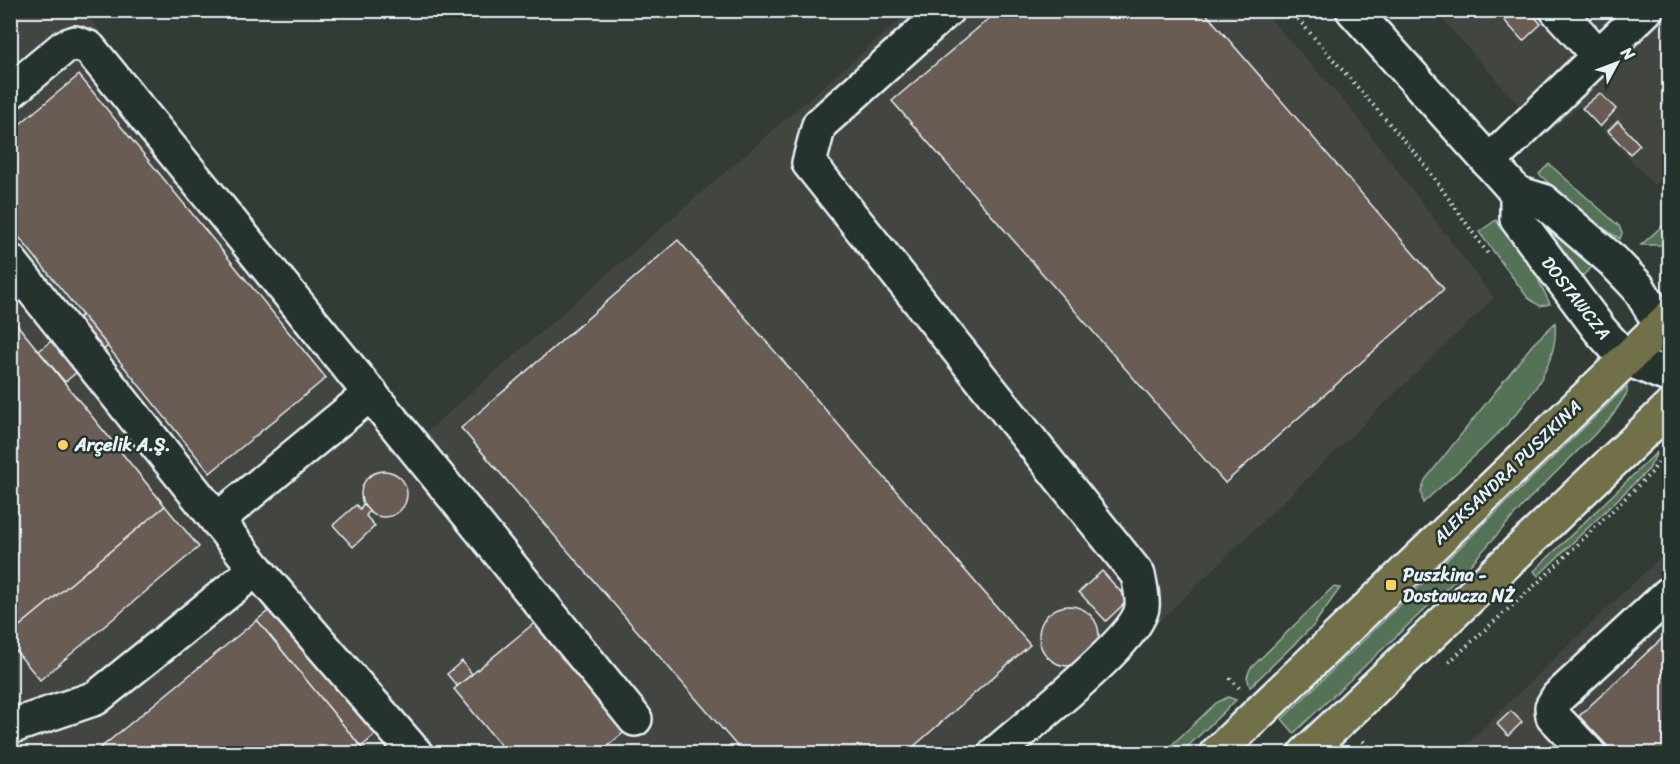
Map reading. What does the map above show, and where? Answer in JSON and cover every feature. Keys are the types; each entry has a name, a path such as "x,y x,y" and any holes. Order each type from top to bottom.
{"main road":[{"name":"ALEKSANDRA PUSZKINA","path":"1216,753 1625,358 1667,327"},
{"path":"1305,753 1670,407"}],"street":[{"path":"946,10 819,125 809,163 1138,574 1142,593 1142,608 1123,641 995,753"},
{"path":"1353,10 1517,193 1543,201 1612,260 1638,287 1667,327"},
{"path":"1557,10 1599,56"},
{"path":"1489,162 1646,10"},
{"path":"10,92 64,47 75,43 89,48 636,719"},
{"name":"DOSTAWCZA","path":"1517,193 1517,219 1572,297 1625,358 1670,376"},
{"path":"10,261 256,570 416,753"},
{"path":"217,520 371,393"},
{"path":"10,727 96,699 256,570"},
{"path":"1588,753 1553,716 1552,707 1558,697 1670,593"}],"path":[{"path":"1290,10 1422,161 1488,254"},
{"path":"1441,668 1503,615 1653,472 1663,451"},
{"path":"1356,747 1370,733"},
{"path":"1362,740 1376,753"}],"shaded area":[{"path":"10,11 84,11 425,433 910,11 1263,11 1351,109 1494,298 1023,753 11,753"},
{"path":"1435,11 1669,11 1669,172 1654,185 1580,106 1545,135"},
{"path":"1669,549 1669,753 1457,754 1506,705"}],"green space":[{"path":"1549,164 1619,226 1622,233 1620,239 1587,218 1539,174"},
{"path":"1530,209 1592,267 1580,278"},
{"path":"1496,220 1535,273 1550,304 1540,306 1528,298 1479,232"},
{"path":"1669,220 1669,245 1641,245"},
{"path":"1555,323 1553,348 1544,374 1528,398 1487,445 1423,503 1421,491 1425,480 1533,344"},
{"path":"1627,386 1627,393 1611,418 1528,500 1463,573 1294,733 1282,719"},
{"path":"1657,452 1649,469 1538,576 1534,571"},
{"path":"1333,587 1340,588 1313,626 1250,687 1247,677 1250,669"},
{"path":"1228,697 1236,700 1181,753 1163,753 1216,703"}],"building":[{"path":"999,10 1203,10 1444,289 1225,483 892,101"},
{"path":"1495,10 1529,10 1541,24 1523,41"},
{"path":"79,75 326,378 210,473 10,226 10,132"},
{"path":"1600,93 1616,109 1600,127 1582,108"},
{"path":"1618,121 1640,145 1630,154 1608,131"},
{"path":"678,240 1030,645 905,754 744,754 461,428"},
{"path":"82,315 108,346 65,382 39,351"},
{"name":"Arçelik A.Ş.","path":"10,316 165,506 10,634"},
{"path":"384,471 400,478 407,494 400,510 384,517 368,510 361,494 368,478"},
{"path":"363,504 369,511 366,516 375,526 353,547 333,525 356,505 360,509"},
{"path":"165,506 199,547 40,680 10,644 10,634"},
{"path":"1102,571 1128,600 1106,621 1079,592"},
{"path":"277,604 381,730 361,747 257,620"},
{"path":"1069,606 1090,615 1099,636 1090,657 1069,666 1048,657 1039,636 1048,615"},
{"path":"257,620 367,754 93,754"},
{"path":"538,620 628,729 598,754 508,754 454,689"},
{"path":"1670,631 1670,754 1615,754 1579,716"},
{"path":"462,661 472,674 457,686 447,674"},
{"path":"1511,711 1522,722 1508,736 1497,724"}],"place":[{"name":"Arçelik A.Ş.","path":"63,445"},
{"name":"Puszkina - Dostawcza NŻ","path":"1391,585"}]}
